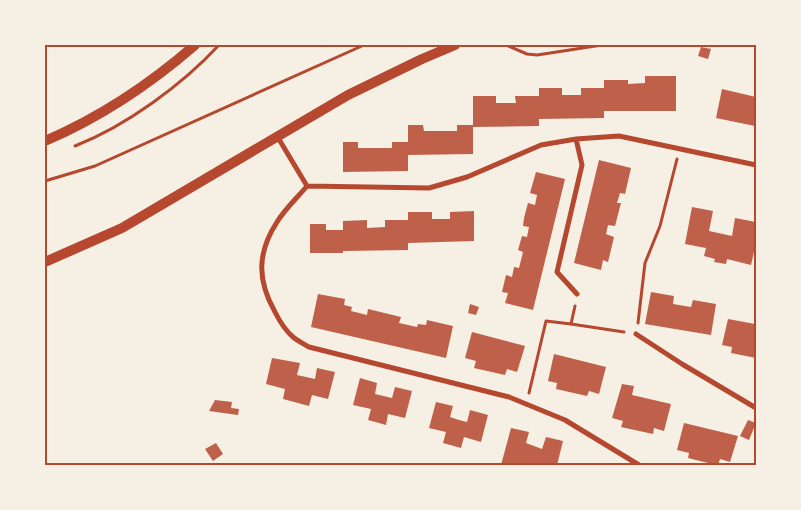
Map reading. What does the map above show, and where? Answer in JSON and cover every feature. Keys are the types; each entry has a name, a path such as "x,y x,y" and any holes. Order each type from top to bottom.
{"main road":[{"path":"45,141 118,105 168,68 195,45"},
{"path":"45,262 122,228 348,95 455,45"}],"street":[{"path":"277,136 307,186"},
{"path":"307,186 429,188 467,177 541,145 576,139 619,136 756,165"},
{"path":"576,139 582,165 557,272 577,294"},
{"path":"307,186 277,221 265,246 262,262 262,281 266,297 277,318 292,336 309,347 509,397 526,403 565,420 639,465"},
{"path":"636,334 756,408"}],"path":[{"path":"45,181 95,166 364,45"},
{"path":"506,45 527,54 537,55 602,45"},
{"path":"526,403 546,321 636,334 645,263 660,226 680,149"},
{"path":"571,324 577,294"}],"building":[{"path":"701,47 711,49 708,59 698,56"},
{"path":"645,76 676,76 676,111 604,111 604,118 539,119 539,126 473,127 473,154 408,155 408,171 343,172 343,142 358,142 358,148 392,148 392,142 408,142 408,125 423,125 424,131 457,131 457,125 473,125 473,96 496,96 496,103 516,103 515,96 539,96 539,88 562,88 562,95 581,95 581,88 604,88 604,80 628,80 628,84 645,83"},
{"path":"722,89 756,97 755,126 716,118"},
{"path":"599,160 631,168 625,194 620,193 617,203 621,203 615,226 608,225 606,234 614,237 608,262 603,260 601,270 574,263"},
{"path":"536,172 565,179 533,310 505,303 508,293 502,292 506,275 512,277 514,267 519,268 523,252 518,250 522,236 527,237 529,227 523,226 524,218 528,203 535,205 537,195 530,193"},
{"path":"692,207 713,211 709,231 732,236 735,218 756,222 756,243 751,265 727,259 726,264 714,262 715,259 704,256 706,248 685,244"},
{"path":"474,211 474,241 408,243 408,250 310,253 310,224 326,224 326,230 343,230 343,221 367,220 367,228 385,227 385,220 408,220 408,212 432,212 432,219 450,219 450,212"},
{"path":"651,292 674,296 673,304 691,307 693,300 716,304 711,335 645,324"},
{"path":"318,294 345,299 344,305 352,307 351,311 367,315 368,309 401,317 399,323 417,327 418,324 426,325 427,320 453,326 446,358 311,327"},
{"path":"470,304 479,307 476,315 468,313"},
{"path":"728,319 755,324 756,358 731,353 732,347 722,345"},
{"path":"472,332 525,346 517,372 507,369 505,375 474,368 476,361 465,358"},
{"path":"554,354 606,367 599,394 589,391 587,396 556,389 557,383 548,381"},
{"path":"272,358 300,363 297,375 315,379 317,368 335,372 328,399 312,395 309,406 283,399 285,389 266,384"},
{"path":"360,378 377,383 375,394 392,398 395,387 412,391 405,418 388,414 386,425 368,420 371,409 353,405"},
{"path":"622,384 634,386 632,395 671,404 664,431 654,428 653,434 621,427 623,421 612,418"},
{"path":"215,400 232,402 231,408 239,409 238,415 209,411"},
{"path":"436,402 453,406 450,417 467,422 470,410 488,415 481,442 464,437 461,448 443,443 446,432 429,428"},
{"path":"748,420 756,423 749,440 740,436"},
{"path":"684,423 738,436 730,462 720,459 718,465 712,464 688,458 689,453 677,450"},
{"path":"511,428 529,432 526,443 542,449 546,437 563,441 557,465 501,465"},
{"path":"216,443 223,454 213,461 205,449"}]}
